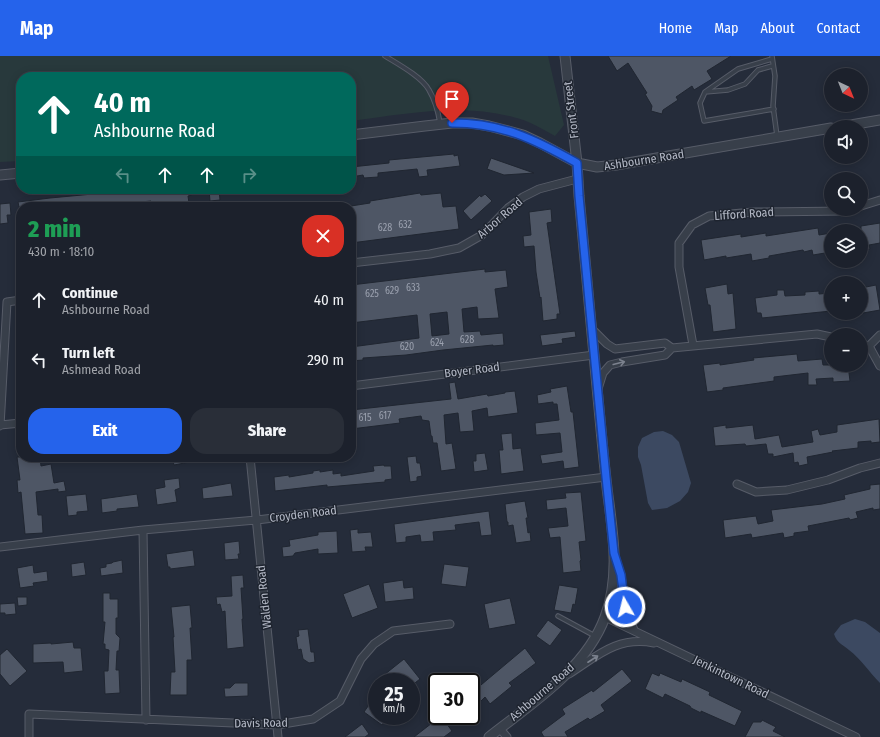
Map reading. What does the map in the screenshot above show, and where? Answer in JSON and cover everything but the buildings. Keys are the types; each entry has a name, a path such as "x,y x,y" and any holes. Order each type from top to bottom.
{"street":[{"name":"Front Street","path":"565,56 577,163"},
{"path":"868,122 880,120"},
{"path":"356,133 440,125 472,124 504,130 540,143 577,163"},
{"name":"Ashbourne Road","path":"489,737 560,680 582,656 605,617 614,583 614,553 597,391 577,179 577,163 596,167 616,165 824,129"},
{"path":"0,175 16,173"},
{"name":"Arbor Road","path":"356,263 430,254 459,248 482,235 508,208 523,197 539,189 577,179"},
{"path":"868,204 880,200"},
{"name":"Lifford Road","path":"693,345 679,267 679,243 692,225 709,216 753,212 824,211"},
{"path":"16,301 7,302 0,426 16,424"},
{"path":"592,329 607,344 615,349 666,343 672,348"},
{"path":"597,391 603,373 610,365 665,355 672,348 818,334 824,335"},
{"path":"880,335 869,346 880,366"},
{"name":"Boyer Road","path":"356,385 594,355"},
{"name":"Walden Road","path":"251,462 278,737"},
{"path":"737,484 756,492 788,490 828,480 860,468 880,463"},
{"name":"Croyden Road","path":"0,547 143,530 257,520 606,477"},
{"path":"143,530 146,720"},
{"path":"614,553 621,575 625,607 634,630"},
{"name":"Jenkintown Road","path":"605,617 856,737"},
{"name":"Davis Road","path":"29,737 29,714 277,725 313,719 340,701 361,659 374,644 393,631 450,624"},
{"path":"560,680 614,646 626,642 642,641 663,644"},
{"path":"500,728 507,737"}],"lane":[{"path":"385,56 414,75 429,89 437,106 440,125"},
{"path":"774,110 704,122 700,103 705,92 738,68 755,65 772,57 772,66 775,76 774,110 778,137"},
{"path":"705,92 728,90 746,84 758,70 772,66"},
{"path":"558,616 595,636"}],"shaded area":[{"path":"0,56 548,56 564,125 555,136 519,118 493,113 452,110 412,113 356,120 356,72 16,72 16,161 0,162"}],"water":[{"path":"663,431 672,435 679,442 691,483 688,492 680,501 667,508 652,510 648,503 641,465 638,457 638,447 642,438 654,432"},
{"path":"855,619 865,622 880,633 880,683 857,657 835,637 834,634 841,625"}],"route":[{"path":"452,123 489,126 523,135 577,163 577,179 614,553 621,575 625,607"}]}
